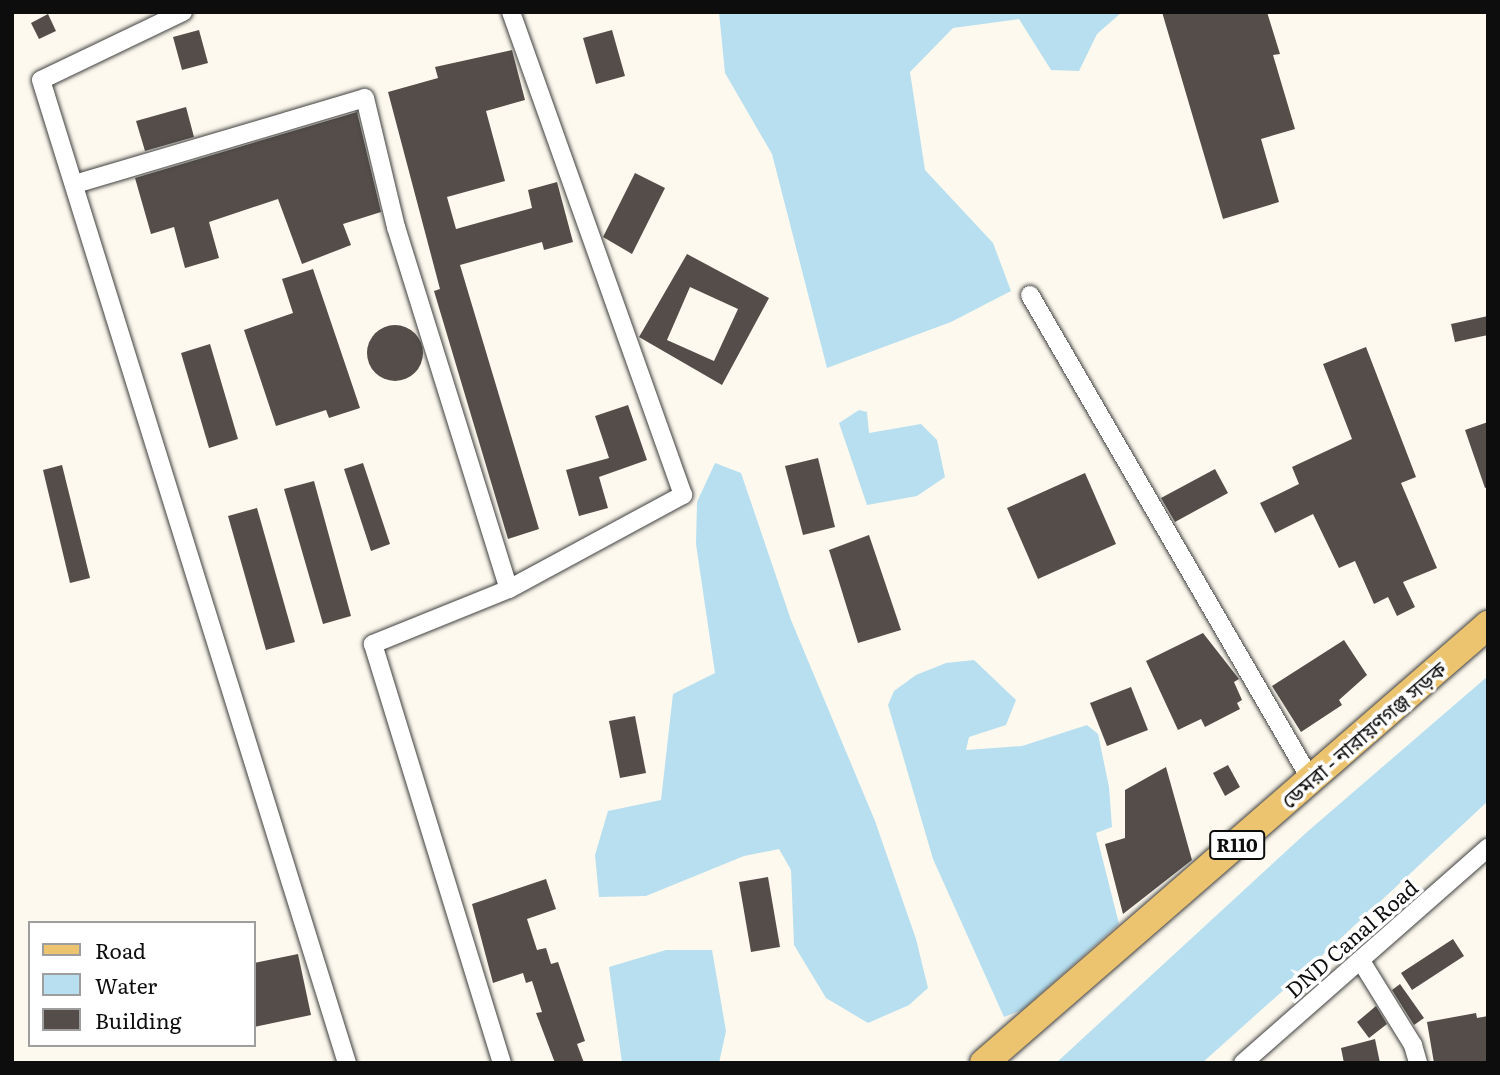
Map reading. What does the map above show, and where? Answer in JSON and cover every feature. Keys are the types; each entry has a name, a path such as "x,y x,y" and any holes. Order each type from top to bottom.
{"main road":[{"name":"ডেমরা - নারায়ণগঞ্জ সড়ক","path":"984,1063 1488,625"}],"street":[{"path":"183,12 41,80 347,1063"},
{"path":"502,1063 373,644 509,589 683,495 512,12"},
{"path":"75,184 365,98 396,227 509,589"},
{"path":"1030,295 1311,780"},
{"name":"DND Canal Road","path":"1243,1063 1488,848"},
{"path":"1361,961 1413,1045 1418,1063"}],"water":[{"path":"719,12 1122,12 1097,34 1079,71 1051,70 1019,19 953,28 910,72 925,170 993,243 1011,291 951,322 827,368 772,154 725,73"},
{"path":"859,410 867,412 869,433 921,424 937,440 945,477 917,496 867,505 839,423"},
{"path":"715,463 741,473 791,620 875,821 916,939 928,988 909,1005 868,1023 826,998 794,945 791,870 779,849 744,856 646,896 599,897 595,855 608,811 661,800 673,694 715,673 696,544 697,502"},
{"path":"974,660 1016,700 1006,725 969,737 966,750 1022,746 1087,725 1098,734 1109,787 1112,827 1096,833 1119,924 1022,1010 1004,1017 933,859 888,705 894,691 916,675 946,663"},
{"path":"1488,676 1488,801 1326,952 1202,1063 1056,1063 1307,832"},
{"path":"666,950 712,950 726,1031 719,1063 622,1063 609,967"}],"building":[{"path":"1162,12 1267,12 1280,54 1273,55 1295,129 1261,139 1279,202 1223,219"},
{"path":"48,14 56,31 39,39 31,23"},
{"path":"199,30 208,63 182,70 173,37"},
{"path":"612,30 625,76 596,84 583,38"},
{"path":"512,50 525,100 486,111 505,181 447,197 456,229 532,208 528,190 557,182 573,242 544,250 542,242 460,265 539,529 508,539 434,291 440,289 388,92 438,78 435,67"},
{"path":"186,107 194,137 145,151 136,121"},
{"path":"357,112 381,212 343,224 351,245 302,264 278,199 209,222 219,258 185,268 174,227 151,234 135,178"},
{"path":"635,173 665,188 632,254 603,237"},
{"path":"687,254 769,298 722,385 639,337","holes":["690,287 738,309 714,361 667,340"]},
{"path":"313,269 360,408 329,418 326,410 276,426 244,330 293,313 282,279"},
{"path":"1488,316 1488,335 1455,342 1451,324"},
{"path":"395,325 406,327 415,333 421,342 421,364 415,373 406,379 395,381 384,379 375,373 369,364 367,353 369,342 375,333 384,327"},
{"path":"210,344 238,439 209,448 181,353"},
{"path":"1366,347 1416,477 1401,483 1437,568 1403,582 1415,607 1397,616 1388,597 1374,604 1355,561 1339,568 1313,514 1275,533 1260,503 1299,484 1292,467 1352,439 1323,364"},
{"path":"628,405 647,460 599,477 608,508 579,516 566,470 609,458 595,416"},
{"path":"1488,422 1488,487 1485,488 1465,430"},
{"path":"818,458 835,527 803,535 785,466"},
{"path":"363,463 390,544 371,551 344,469"},
{"path":"62,465 90,578 70,583 43,470"},
{"path":"1215,469 1228,493 1175,522 1161,498"},
{"path":"1085,473 1116,544 1038,579 1007,508"},
{"path":"314,481 351,616 323,624 284,489"},
{"path":"257,508 295,642 266,650 228,516"},
{"path":"869,535 901,630 858,643 829,550"},
{"path":"1203,633 1239,679 1234,682 1242,700 1237,703 1240,709 1205,727 1201,719 1178,730 1146,661"},
{"path":"1344,640 1367,675 1339,700 1342,705 1301,732 1272,686"},
{"path":"1131,687 1148,730 1107,746 1090,703"},
{"path":"635,716 646,773 620,778 609,721"},
{"path":"1228,765 1240,787 1225,796 1213,773"},
{"path":"1166,767 1192,860 1123,914 1105,844 1125,838 1125,790"},
{"path":"768,877 780,947 751,952 739,882"},
{"path":"546,879 556,909 527,919 537,950 546,948 551,964 558,962 585,1041 577,1044 584,1063 555,1063 536,1013 542,1012 532,981 526,983 523,973 493,983 472,904"},
{"path":"1453,939 1464,956 1412,990 1401,973"},
{"path":"298,954 311,1015 256,1027 256,963"},
{"path":"1400,984 1424,1018 1414,1025 1392,990"},
{"path":"1376,1006 1387,1024 1369,1038 1357,1022"},
{"path":"1476,1013 1477,1018 1488,1016 1488,1063 1434,1063 1427,1022"},
{"path":"1375,1039 1380,1063 1344,1063 1341,1048"}]}
